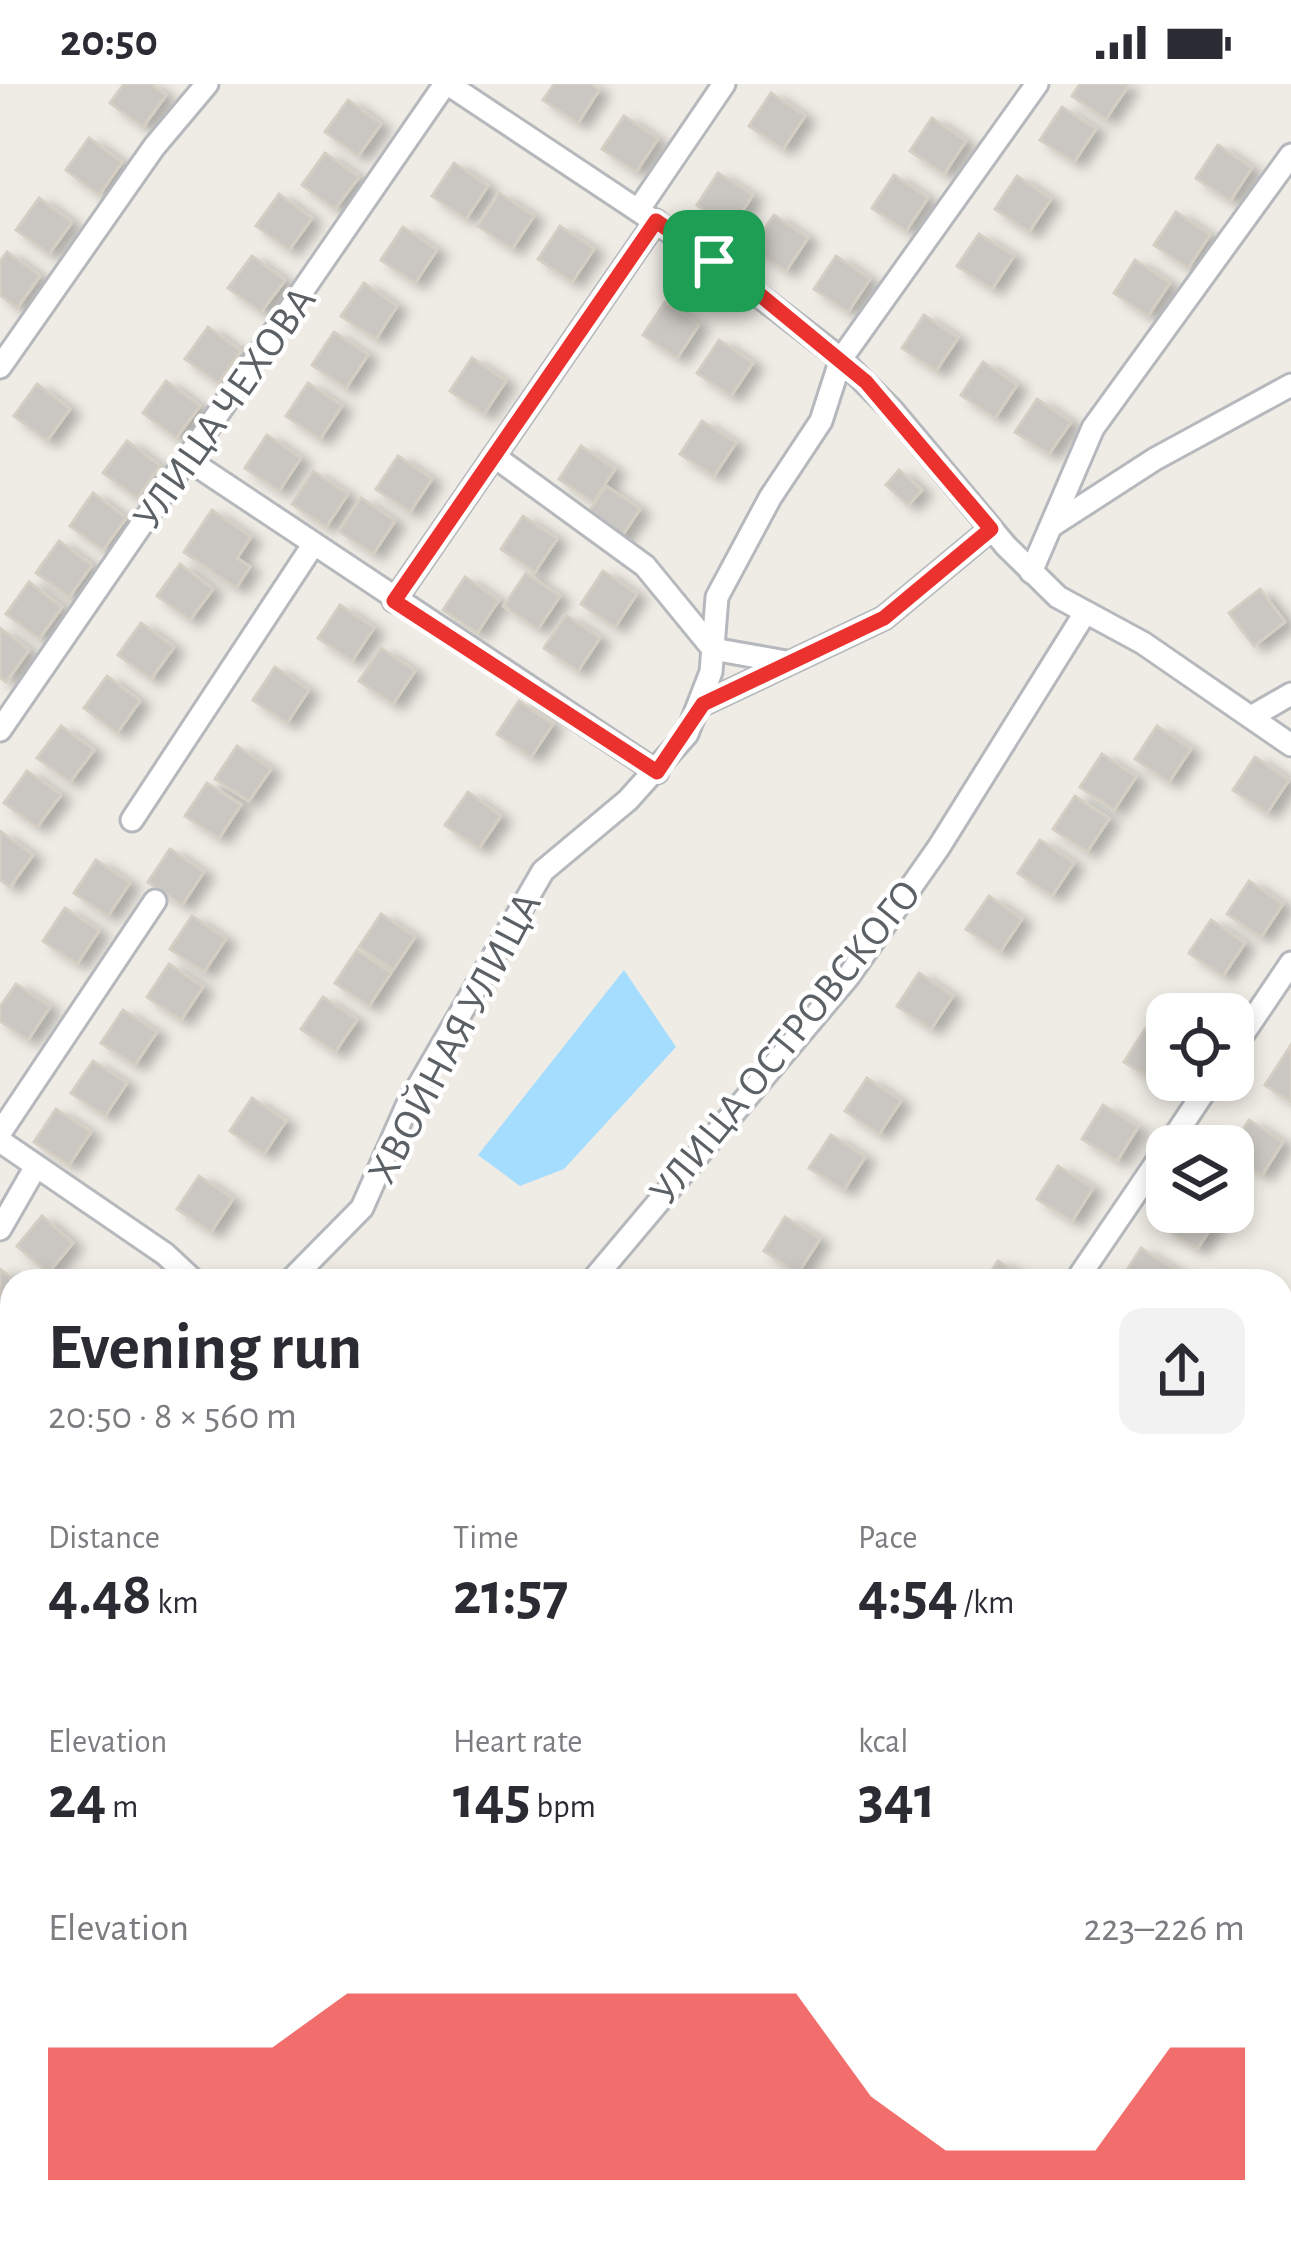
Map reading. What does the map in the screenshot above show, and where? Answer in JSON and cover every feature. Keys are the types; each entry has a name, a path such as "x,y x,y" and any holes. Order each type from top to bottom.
{"street":[{"path":"0,367 144,160 206,84"},
{"path":"447,84 648,215 841,359 892,410 1031,572 1085,613 1143,643 1291,745"},
{"name":"УЛИЦА ЧЕХОВА","path":"0,730 447,84"},
{"path":"394,601 494,456 648,215 724,84"},
{"name":"ХВОЙНАЯ УЛИЦА","path":"302,1269 362,1208 407,1106 543,871 657,772 703,704 717,597 763,510 821,421 841,359 1037,84"},
{"path":"1031,572 1093,428 1291,155"},
{"path":"1053,525 1154,459 1291,385"},
{"path":"494,456 645,566 713,649 786,662"},
{"path":"187,459 657,772"},
{"path":"703,704 884,618 991,529"},
{"path":"132,820 313,545"},
{"name":"УЛИЦА ОСТРОВСКОГО","path":"602,1269 848,977 939,848 1085,613"},
{"path":"1251,717 1291,694"},
{"path":"154,901 0,1137 35,1168 181,1269"},
{"path":"1254,1024 1284,989 1291,963"},
{"path":"0,1229 35,1168"},
{"path":"1084,1269 1146,1177"}],"water":[{"path":"624,970 676,1047 564,1169 520,1186 478,1155"}],"building":[{"path":"124,84 151,84 166,95 143,127 110,103"},
{"path":"554,84 591,84 599,90 578,123 543,100"},
{"path":"1080,84 1128,86 1106,119 1072,96"},
{"path":"771,93 805,116 783,149 749,126"},
{"path":"348,100 381,124 358,156 325,132"},
{"path":"1062,107 1096,129 1074,162 1040,140"},
{"path":"624,116 658,139 636,172 602,149"},
{"path":"932,118 966,141 944,174 910,151"},
{"path":"89,138 122,162 99,195 66,170"},
{"path":"1218,145 1252,168 1230,201 1196,178"},
{"path":"325,153 359,177 335,209 302,185"},
{"path":"454,163 488,186 466,219 432,196"},
{"path":"718,173 753,195 731,228 697,205"},
{"path":"894,175 928,198 906,231 872,208"},
{"path":"1017,176 1051,199 1029,232 995,209"},
{"path":"499,193 534,216 512,249 478,226"},
{"path":"279,194 312,218 289,250 256,226"},
{"path":"39,198 72,222 49,254 16,230"},
{"path":"1176,212 1210,235 1188,268 1154,245"},
{"path":"774,215 808,238 786,271 752,248"},
{"path":"560,226 594,249 572,282 538,259"},
{"path":"403,227 437,250 415,283 381,260"},
{"path":"979,234 1014,256 992,289 957,266"},
{"path":"7,252 40,276 17,308 0,295 0,261"},
{"path":"252,256 285,280 261,312 228,288"},
{"path":"836,256 870,279 848,312 814,289"},
{"path":"1135,260 1170,283 1148,316 1114,293"},
{"path":"364,283 397,306 376,339 341,316"},
{"path":"665,302 699,325 677,358 643,335"},
{"path":"924,315 958,338 936,371 902,348"},
{"path":"208,327 241,351 218,383 185,359"},
{"path":"334,332 368,355 346,388 312,365"},
{"path":"719,340 753,363 731,396 697,373"},
{"path":"472,358 506,381 484,414 450,391"},
{"path":"983,362 1017,385 995,418 961,395"},
{"path":"166,381 200,406 176,438 143,413"},
{"path":"308,383 342,406 320,439 286,416"},
{"path":"37,384 70,409 47,441 14,416"},
{"path":"1037,399 1071,422 1049,454 1015,432"},
{"path":"702,421 736,443 714,476 680,454"},
{"path":"267,435 301,458 279,491 245,468"},
{"path":"127,441 160,466 137,498 103,473"},
{"path":"581,446 615,469 593,502 559,479"},
{"path":"398,456 432,479 410,512 376,489"},
{"path":"899,470 922,490 908,505 886,485"},
{"path":"313,471 348,494 326,527 292,504"},
{"path":"606,486 640,509 618,542 584,519"},
{"path":"93,493 126,518 103,550 70,526"},
{"path":"361,498 395,521 373,554 339,531"},
{"path":"212,510 251,537 237,558 250,567 236,588 184,552"},
{"path":"523,516 557,539 535,572 501,549"},
{"path":"59,541 92,565 69,597 36,573"},
{"path":"180,564 213,589 190,620 157,596"},
{"path":"603,571 637,594 615,627 581,604"},
{"path":"526,573 560,596 538,629 504,606"},
{"path":"465,577 499,600 477,633 443,610"},
{"path":"29,582 62,607 39,639 6,614"},
{"path":"1260,589 1285,622 1254,646 1229,613"},
{"path":"340,605 374,628 352,661 318,638"},
{"path":"566,615 600,638 578,671 544,648"},
{"path":"141,623 174,647 151,679 118,655"},
{"path":"0,628 29,650 6,682 0,677"},
{"path":"381,648 415,671 393,704 359,681"},
{"path":"275,667 309,690 287,723 253,700"},
{"path":"107,676 140,701 117,733 84,708"},
{"path":"519,701 553,724 531,757 497,734"},
{"path":"61,726 94,750 70,782 37,758"},
{"path":"1157,726 1191,749 1169,782 1135,759"},
{"path":"237,746 271,769 249,801 215,779"},
{"path":"1102,754 1136,777 1114,810 1080,787"},
{"path":"1255,757 1289,780 1267,813 1233,790"},
{"path":"27,771 61,795 37,827 4,803"},
{"path":"207,783 241,805 219,838 185,816"},
{"path":"468,792 501,816 479,848 445,825"},
{"path":"1075,796 1109,819 1087,852 1053,829"},
{"path":"0,831 33,855 10,887 0,880"},
{"path":"1040,840 1074,863 1052,896 1018,873"},
{"path":"170,849 204,872 182,905 148,882"},
{"path":"96,860 130,883 108,916 74,893"},
{"path":"1249,881 1283,904 1261,937 1227,914"},
{"path":"989,896 1022,919 1000,952 966,929"},
{"path":"65,908 99,931 77,964 43,941"},
{"path":"381,914 415,937 393,970 359,947"},
{"path":"192,916 226,939 204,972 170,949"},
{"path":"1211,920 1245,943 1223,976 1189,953"},
{"path":"357,950 391,973 369,1006 335,983"},
{"path":"169,964 203,987 181,1020 147,997"},
{"path":"919,973 953,996 931,1029 897,1006"},
{"path":"16,984 50,1007 28,1040 0,1021 0,1007"},
{"path":"323,997 357,1020 335,1052 301,1029"},
{"path":"123,1010 157,1032 135,1065 101,1043"},
{"path":"1145,1029 1146,1030 1146,1076 1124,1062"},
{"path":"1291,1045 1291,1102 1265,1085"},
{"path":"93,1061 127,1083 105,1116 71,1093"},
{"path":"867,1078 901,1101 879,1134 845,1111"},
{"path":"252,1098 286,1121 264,1154 230,1131"},
{"path":"1103,1105 1138,1127 1117,1161 1082,1139"},
{"path":"56,1109 91,1132 69,1165 34,1142"},
{"path":"1249,1120 1283,1142 1262,1175 1254,1170 1254,1125 1246,1125"},
{"path":"831,1135 865,1157 844,1190 809,1168"},
{"path":"1058,1166 1093,1188 1072,1221 1037,1199"},
{"path":"199,1176 233,1199 211,1232 177,1209"},
{"path":"42,1216 73,1243 51,1269 43,1269 17,1246"},
{"path":"785,1217 820,1239 801,1269 792,1269 764,1251"},
{"path":"1172,1233 1208,1233 1197,1249"},
{"path":"1141,1248 1174,1269 1128,1269"}],"route":[{"path":"656,221 714,261 866,382 991,529 884,618 703,704 657,772 394,601 656,221"}]}
